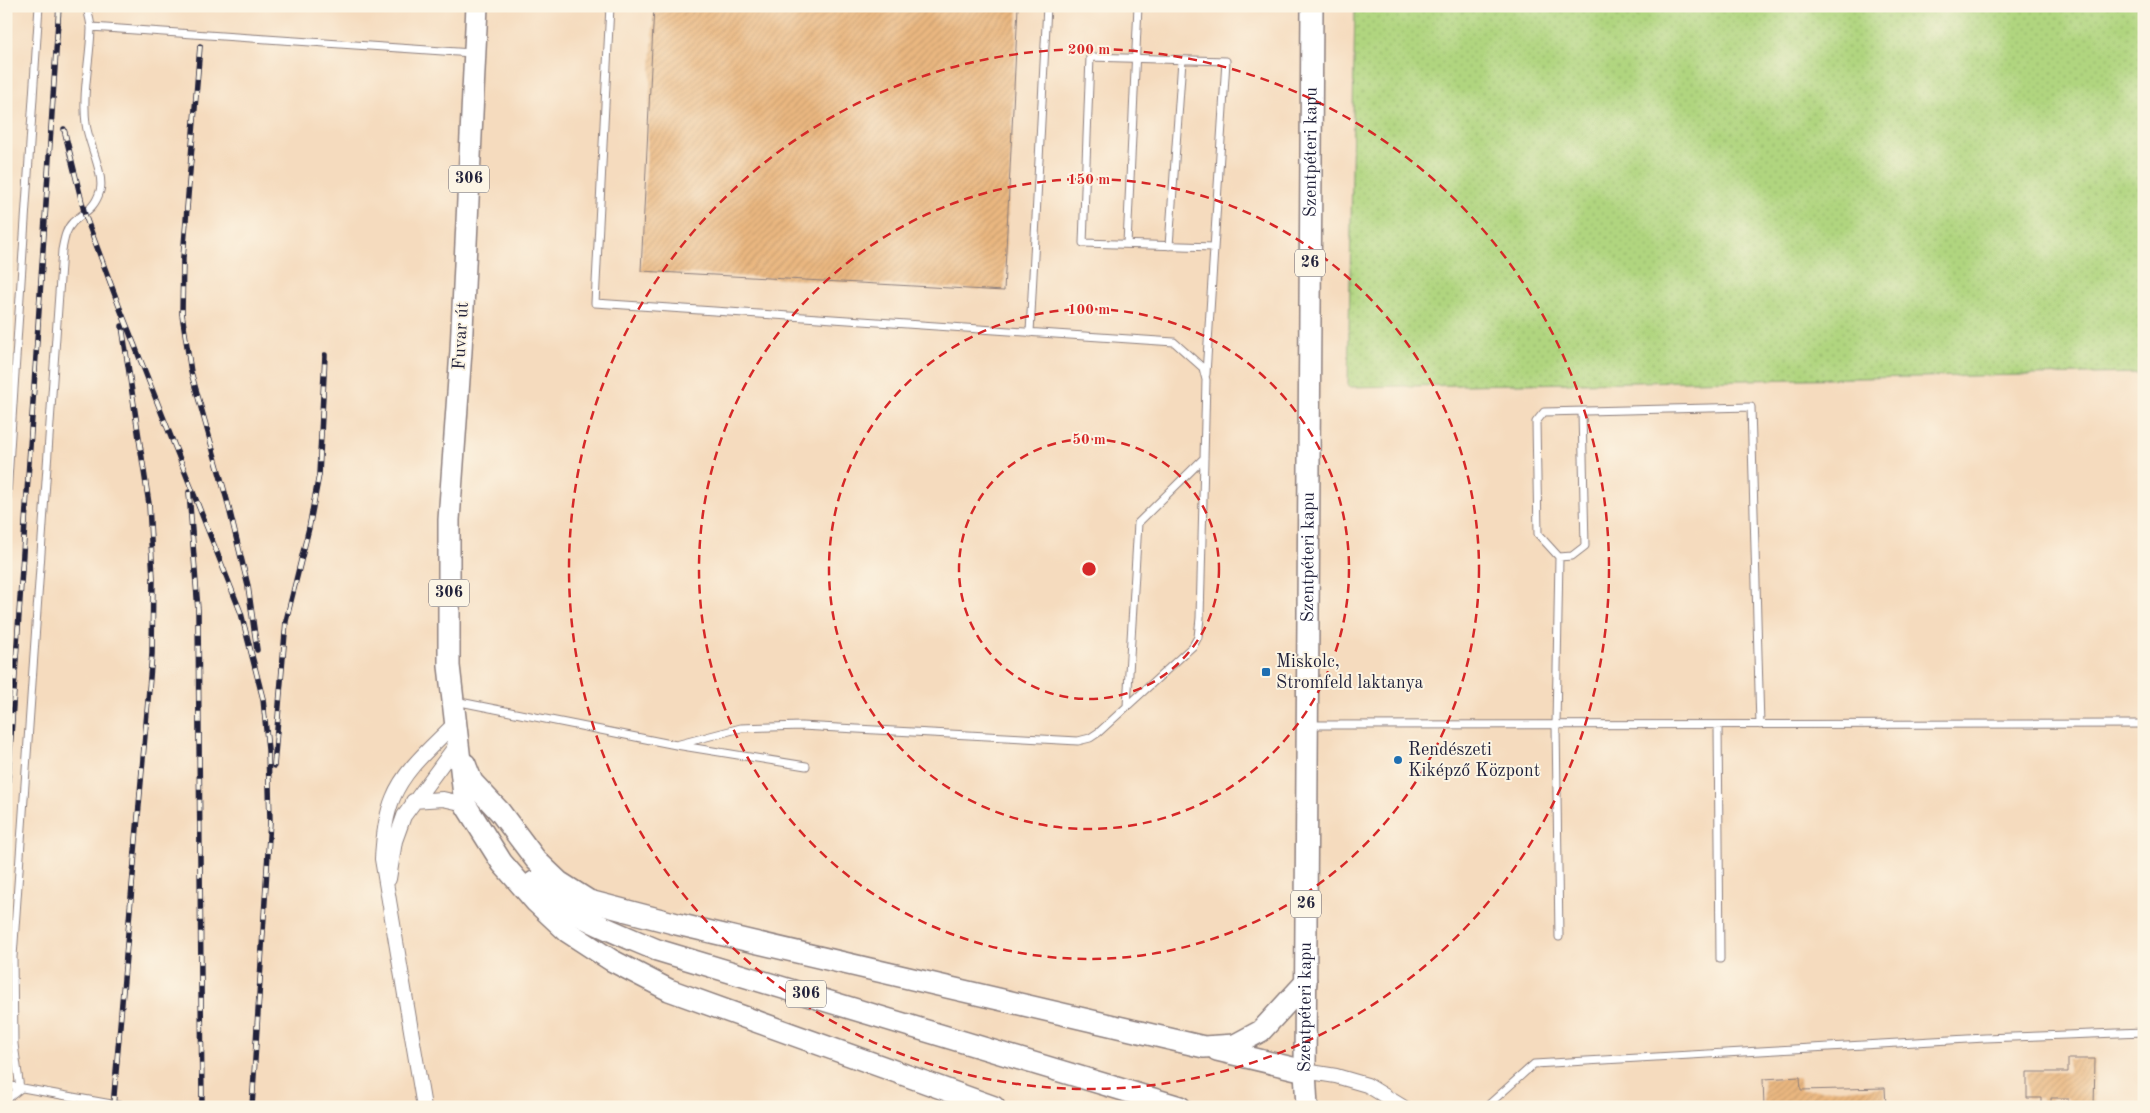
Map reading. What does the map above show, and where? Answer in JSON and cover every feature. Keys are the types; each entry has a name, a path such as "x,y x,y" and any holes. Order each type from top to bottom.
{"main road":[{"name":"Fuvar út","path":"452,700 448,520 461,351 478,6"},
{"name":"Szentpéteri kapu","path":"1306,1107 1312,6"},
{"name":"306","path":"452,700 457,744 465,776 479,807 516,864 542,890 581,917 657,950 1180,1107"},
{"path":"457,744 465,804 502,863 536,902 568,932 611,960 669,990 994,1107"},
{"path":"457,744 472,782 500,812 536,860 559,882 589,901 677,924 1305,1071"},
{"path":"1204,1047 1235,1045 1261,1031 1306,982"}],"street":[{"path":"424,1107 382,859 384,832 393,798 409,771 455,723"},
{"path":"409,771 427,758 457,744"},
{"path":"388,890 395,841 404,816 413,801 457,744"},
{"path":"413,801 443,799 465,804"},
{"path":"1305,1071 1336,1076 1367,1085 1404,1107"}],"lane":[{"path":"6,512 39,6"},
{"path":"20,1089 14,1044 13,957 62,250 66,234 73,223 85,214 96,201 101,189 98,165 86,125 85,85 91,27 87,6"},
{"path":"610,6 594,303 1174,342 1203,368 1206,380"},
{"path":"1030,333 1047,6"},
{"path":"1127,244 1138,6"},
{"path":"91,27 475,53"},
{"path":"676,745 740,728 801,726 1078,741 1090,738 1099,732 1193,646 1198,637 1200,618 1206,380 1226,62 1090,57 1083,243 1214,247"},
{"path":"1169,246 1182,60"},
{"path":"1559,937 1556,725 1559,557 1538,534 1536,422 1544,412 1751,407 1760,725"},
{"path":"1559,557 1572,556 1585,546 1582,412"},
{"path":"1127,706 1138,523 1204,458"},
{"path":"452,700 676,745 806,766"},
{"path":"1718,724 1720,959"},
{"path":"1307,725 2144,724"},
{"path":"1486,1107 1534,1064 1975,1039 2144,1032"},
{"path":"6,1085 128,1107"},
{"path":"6,1100 20,1089"}],"green space":[{"path":"1355,6 2144,6 2144,373 1348,387"}],"building":[{"path":"654,6 1018,7 1004,291 641,271"},
{"path":"2068,1059 2095,1059 2094,1107 2068,1107 2068,1098 2051,1098 2051,1107 2041,1107 2041,1098 2027,1098 2027,1072 2068,1072"},
{"path":"1800,1077 1801,1090 1885,1088 1886,1106 1764,1107 1763,1079"}],"railway":[{"path":"6,812 59,6"},
{"path":"200,46 183,258 182,314 191,372 227,500 248,586 257,650"},
{"path":"64,129 85,215 119,306 241,613 263,699 268,750 270,821 252,1107"},
{"path":"113,1107 152,654 153,578 149,504 122,326"},
{"path":"274,766 286,621 309,528 319,475 325,355"},
{"path":"189,492 198,610 202,1107"}],"place":[{"name":"Miskolc, Stromfeld laktanya","path":"1266,672"},
{"name":"Rendészeti Kiképző Központ","path":"1398,760"}]}
